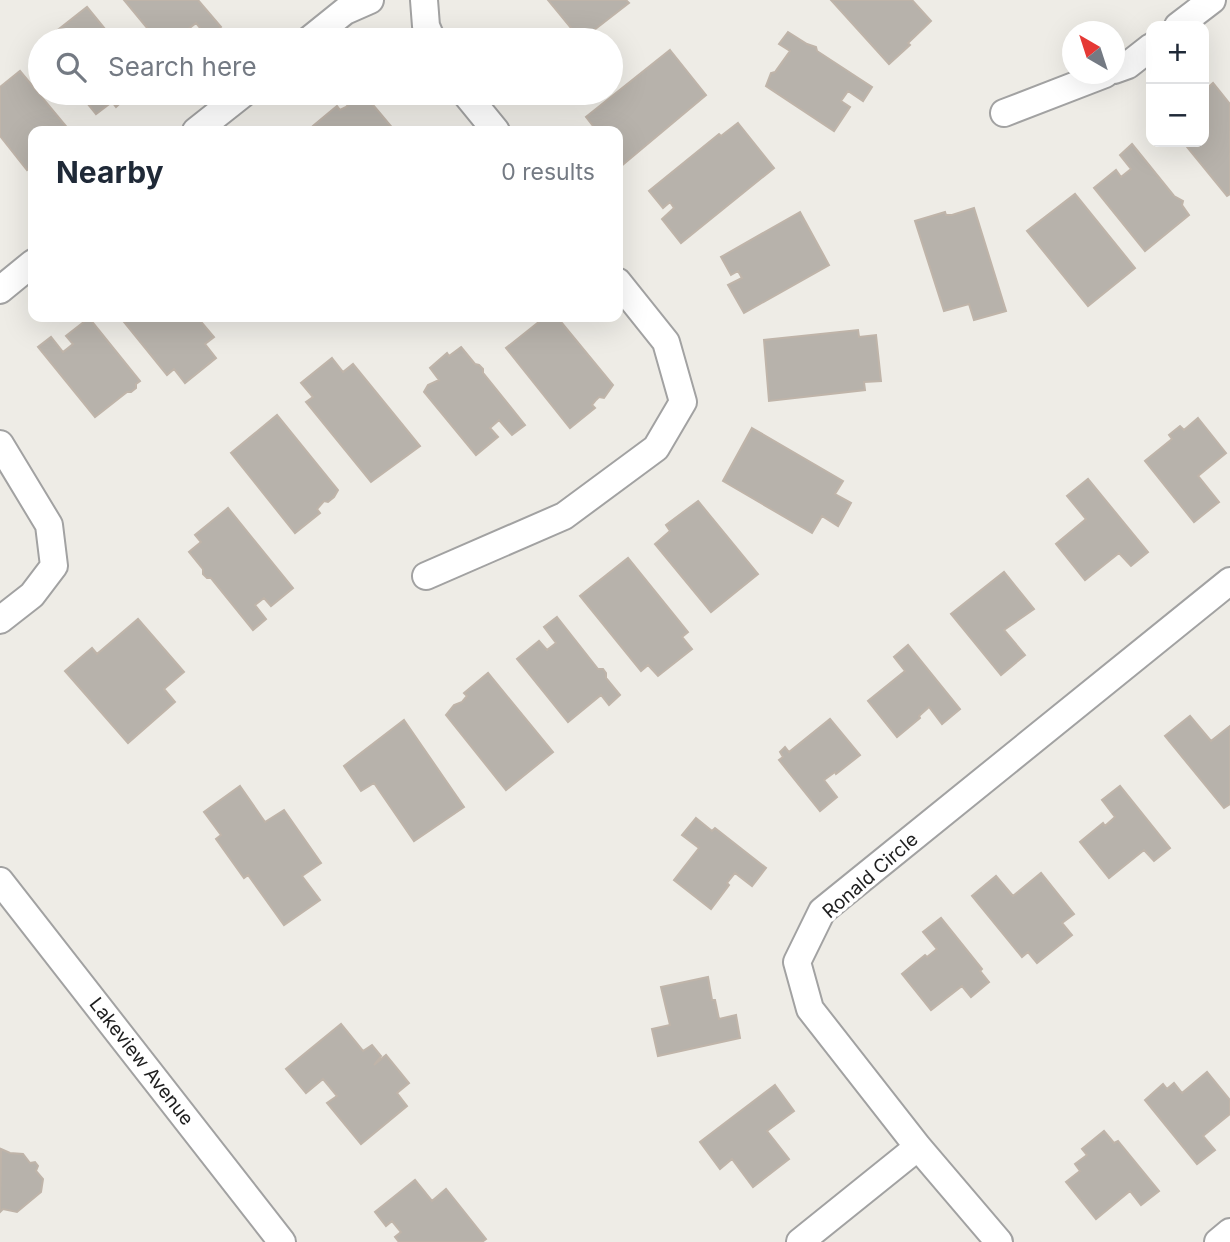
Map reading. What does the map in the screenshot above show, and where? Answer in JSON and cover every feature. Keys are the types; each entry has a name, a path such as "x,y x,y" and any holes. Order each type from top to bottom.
{"street":[{"path":"324,28 345,11 370,0"},
{"path":"424,0 427,28"},
{"path":"1185,21 1212,0"},
{"path":"1125,66 1146,51"},
{"path":"1004,113 1079,84"},
{"path":"203,126 229,105"},
{"path":"475,105 492,126"},
{"path":"0,290 28,267"},
{"path":"426,576 564,516 656,448 683,402 666,342 623,288"},
{"path":"0,444 49,525 54,566 32,596 0,620"},
{"name":"Ronald Circle","path":"999,1242 919,1147 810,1009 797,962 822,911 1230,581"},
{"name":"Lakeview Avenue","path":"0,881 282,1242"},
{"path":"800,1242 919,1147"},
{"path":"1218,1242 1230,1232"}],"building":[{"path":"124,0 198,0 221,27 200,28 196,23 190,28 147,28"},
{"path":"548,0 626,0 629,3 597,28 571,28"},
{"path":"831,0 912,0 931,21 889,64"},
{"path":"87,7 104,28 60,28"},
{"path":"788,32 816,47 817,51 872,87 863,101 848,91 841,101 850,107 834,131 766,86 771,73 775,72 790,51 779,44"},
{"path":"670,50 706,95 623,165 623,126 593,126 586,117 601,105 623,105 623,87"},
{"path":"20,71 28,81 28,105 48,105 66,126 28,126 27,170 0,136 0,87"},
{"path":"1213,83 1230,104 1230,194 1227,196 1187,147 1209,147 1209,87"},
{"path":"89,105 108,105 96,114"},
{"path":"373,105 391,126 313,126 337,106 340,110"},
{"path":"738,123 774,168 681,243 662,219 674,208 670,202 663,208 649,191 719,134 721,136"},
{"path":"1132,144 1174,196 1183,201 1182,205 1189,215 1145,251 1094,188 1116,170 1121,177 1131,169 1120,155"},
{"path":"1075,194 1135,268 1088,306 1027,231"},
{"path":"974,208 1006,311 974,320 969,304 944,311 915,221 945,212 946,215 952,215"},
{"path":"800,212 829,265 744,313 728,285 742,278 738,271 731,275 721,257"},
{"path":"84,322 92,322 140,381 136,388 95,417 38,347 51,337 63,352 73,344 66,336"},
{"path":"124,322 201,322 214,337 205,344 216,358 185,383 174,369 167,375"},
{"path":"539,322 561,322 613,385 604,398 599,397 592,405 595,408 570,428 506,348"},
{"path":"858,330 859,337 876,335 881,381 864,382 865,390 769,401 764,340"},
{"path":"461,347 475,364 483,369 483,373 525,425 512,435 499,420 490,428 498,437 476,455 424,392 428,385 439,380 430,368 447,353 449,356"},
{"path":"332,358 343,372 353,364 420,446 371,482 306,402 313,397 301,383"},
{"path":"277,415 338,490 334,497 328,502 324,501 317,509 320,513 295,533 231,453"},
{"path":"1198,418 1226,453 1198,476 1219,502 1194,522 1145,461 1172,439 1169,435 1180,426 1184,430"},
{"path":"752,428 843,481 835,494 851,503 838,526 822,516 812,533 723,481"},
{"path":"1088,479 1148,552 1131,566 1119,553 1085,580 1056,544 1086,519 1067,496"},
{"path":"698,501 758,574 711,612 655,544 670,531 666,525"},
{"path":"228,508 293,588 271,606 264,598 255,605 266,619 253,630 211,578 203,574 203,569 189,552 201,542 195,535"},
{"path":"628,558 688,632 682,637 692,649 658,676 648,665 641,671 580,596"},
{"path":"1004,572 1034,609 1004,630 1025,655 1001,675 951,614"},
{"path":"557,617 598,669 603,669 606,678 620,695 609,705 601,695 568,722 517,659 539,641 547,650 556,643 544,627"},
{"path":"138,619 184,672 164,689 175,702 128,743 65,671 92,648 97,654"},
{"path":"908,645 960,709 942,724 929,707 897,737 868,701 905,671 894,657"},
{"path":"488,673 553,752 506,790 446,715 467,696 464,693"},
{"path":"1190,716 1211,741 1230,726 1230,804 1224,808 1165,736"},
{"path":"830,719 860,755 824,780 837,797 820,811 779,760 783,757 780,752 785,747 789,752"},
{"path":"404,720 464,807 414,841 374,783 361,791 344,766"},
{"path":"240,786 265,822 284,810 321,863 302,876 320,900 284,925 248,875 244,878 216,839 221,835 204,812"},
{"path":"1120,786 1170,848 1154,861 1144,850 1109,878 1080,842 1115,817 1102,800"},
{"path":"696,818 712,831 715,828 766,868 752,886 735,873 711,909 674,880 699,848 682,835"},
{"path":"1041,873 1074,914 1062,923 1072,935 1037,963 1028,952 1022,957 972,896 996,876 1013,896"},
{"path":"941,918 982,969 980,971 989,982 971,997 962,986 931,1010 902,974 937,949 923,932"},
{"path":"708,977 719,1019 736,1015 740,1038 658,1056 652,1029 670,1025 661,987"},
{"path":"341,1024 363,1051 372,1045 381,1056 374,1065 386,1055 409,1083 397,1093 407,1106 361,1144 327,1103 337,1096 323,1079 306,1093 286,1069"},
{"path":"1207,1072 1230,1100 1230,1114 1203,1136 1215,1150 1197,1164 1145,1100 1163,1084 1167,1089 1174,1083 1182,1093"},
{"path":"775,1085 794,1111 767,1131 789,1159 753,1187 732,1159 720,1169 700,1142"},
{"path":"1104,1131 1114,1143 1118,1141 1159,1191 1141,1205 1130,1191 1096,1219 1066,1182 1080,1171 1075,1164 1087,1155 1082,1149"},
{"path":"1,1149 23,1154 30,1163 35,1162 38,1166 36,1171 43,1179 41,1192 17,1212 3,1209 0,1212"},
{"path":"415,1180 432,1201 446,1189 486,1239 482,1242 399,1242 395,1237 401,1232 392,1221 386,1226 375,1212"}]}
